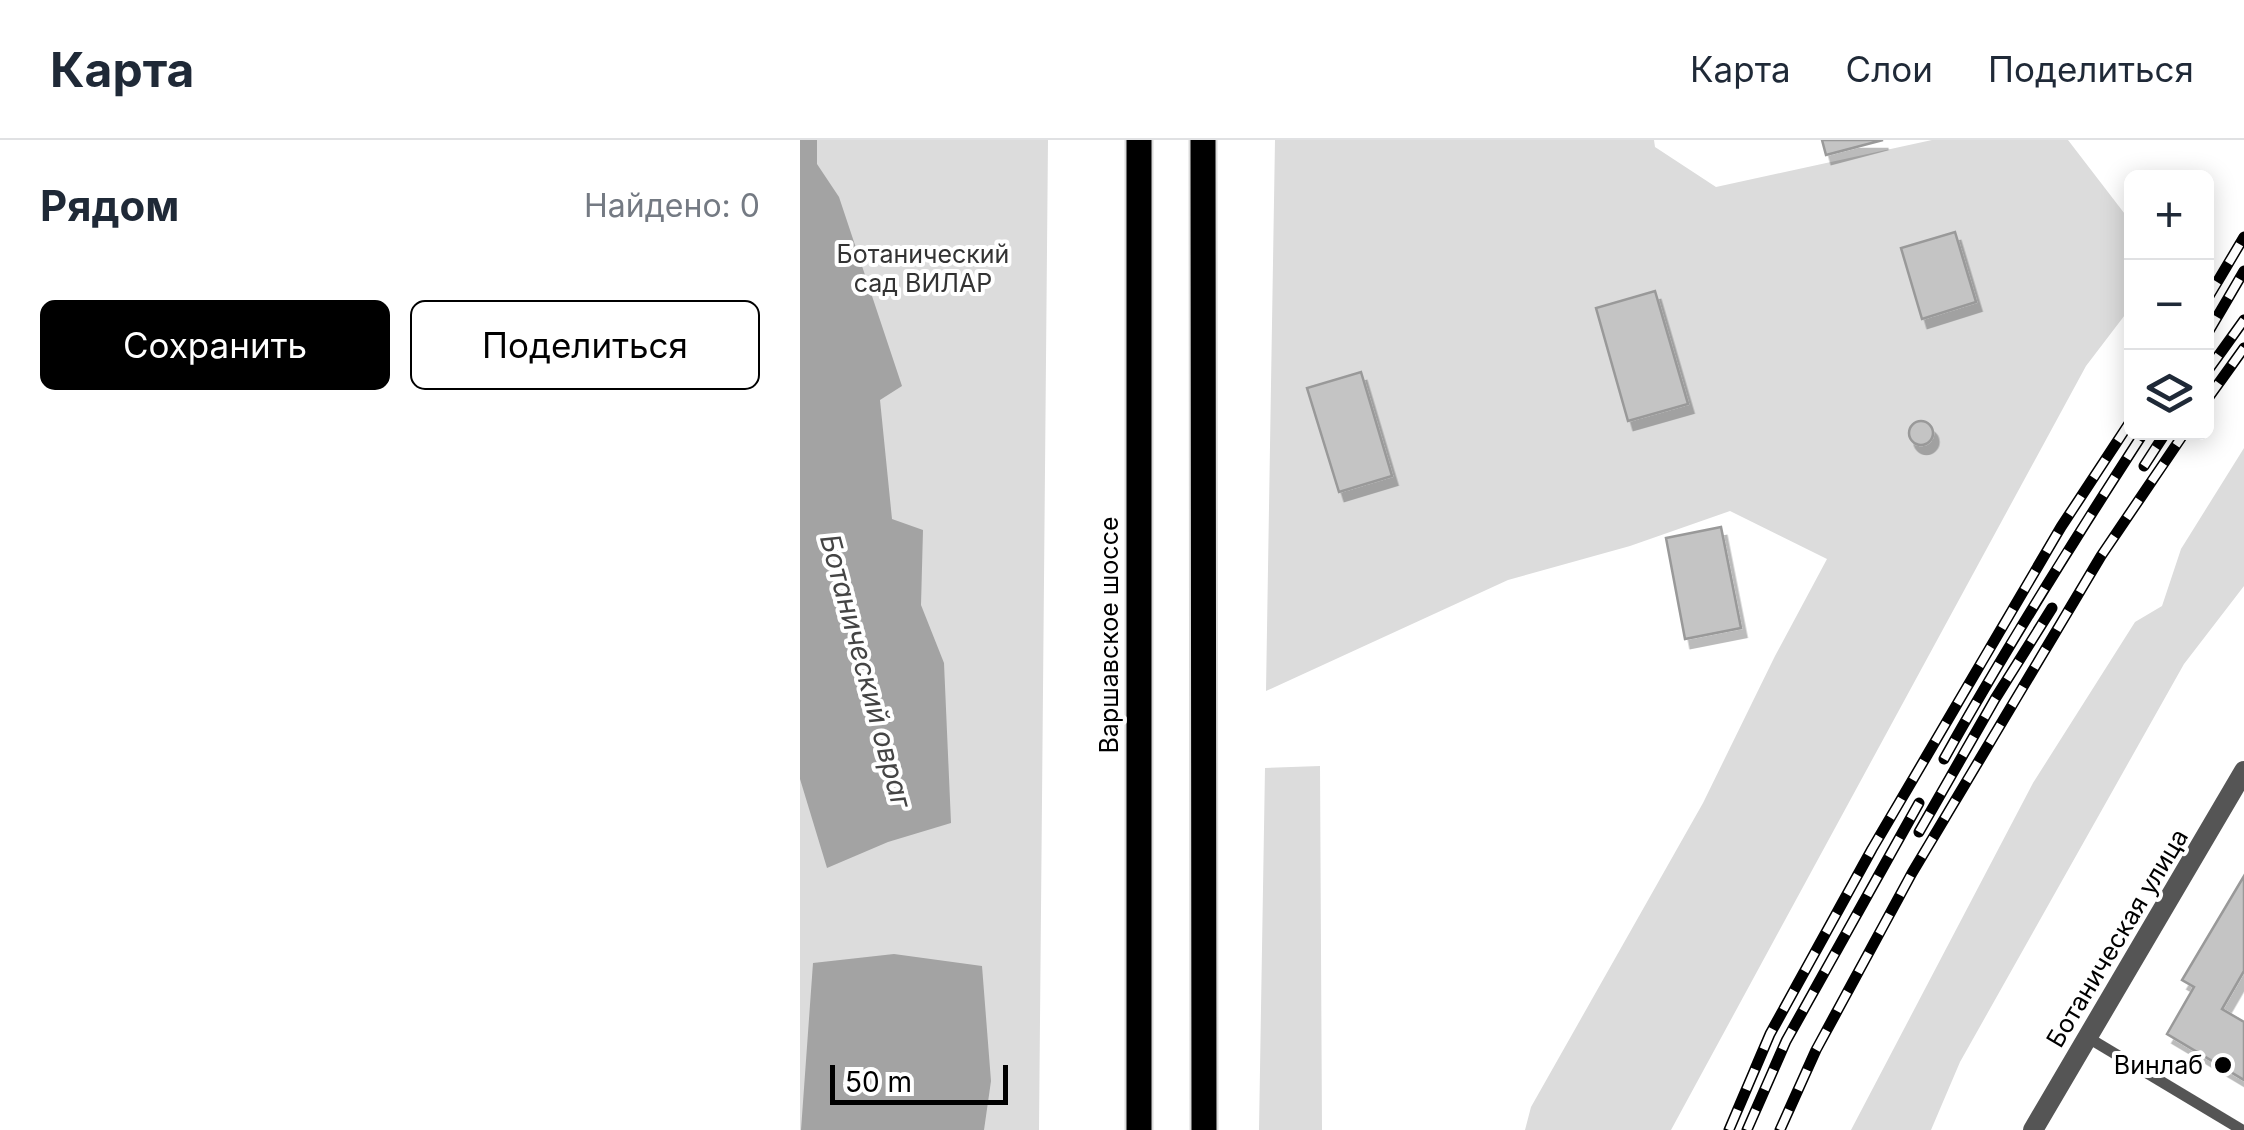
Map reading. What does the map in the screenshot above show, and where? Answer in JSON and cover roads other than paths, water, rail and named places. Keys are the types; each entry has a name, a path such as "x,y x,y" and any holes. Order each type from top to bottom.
{"main road":[{"name":"Варшавское шоссе","path":"1139,1130 1140,140"},
{"path":"1204,140 1204,1130"}],"street":[{"name":"Ботаническая улица","path":"2033,1130 2244,772"}],"lane":[{"path":"2086,1037 2242,1130"}],"water":[{"name":"Ботанический овраг","path":"800,140 817,140 817,164 839,197 902,386 880,400 892,519 923,530 921,605 944,663 951,823 888,842 827,868 800,779"},
{"path":"894,954 982,966 991,1081 984,1130 801,1130 813,963"}],"railway":[{"path":"2214,288 2244,237"},
{"path":"2214,322 2244,271"},
{"path":"2214,362 2244,320"},
{"path":"2214,390 2244,348"},
{"path":"1729,1130 1770,1034 1872,849 2061,527 2124,431"},
{"path":"1944,759 2041,594 2139,440"},
{"path":"2144,466 2161,440"},
{"path":"1780,1130 1816,1050 1912,873 2101,556 2180,440"},
{"path":"1919,832 2052,608"},
{"path":"1747,1130 1786,1041 1919,803"}],"place":[{"name":"Винлаб","path":"2223,1065"}],"park label":[{"name":"Ботанический сад ВИЛАР","path":"923,268"}]}
